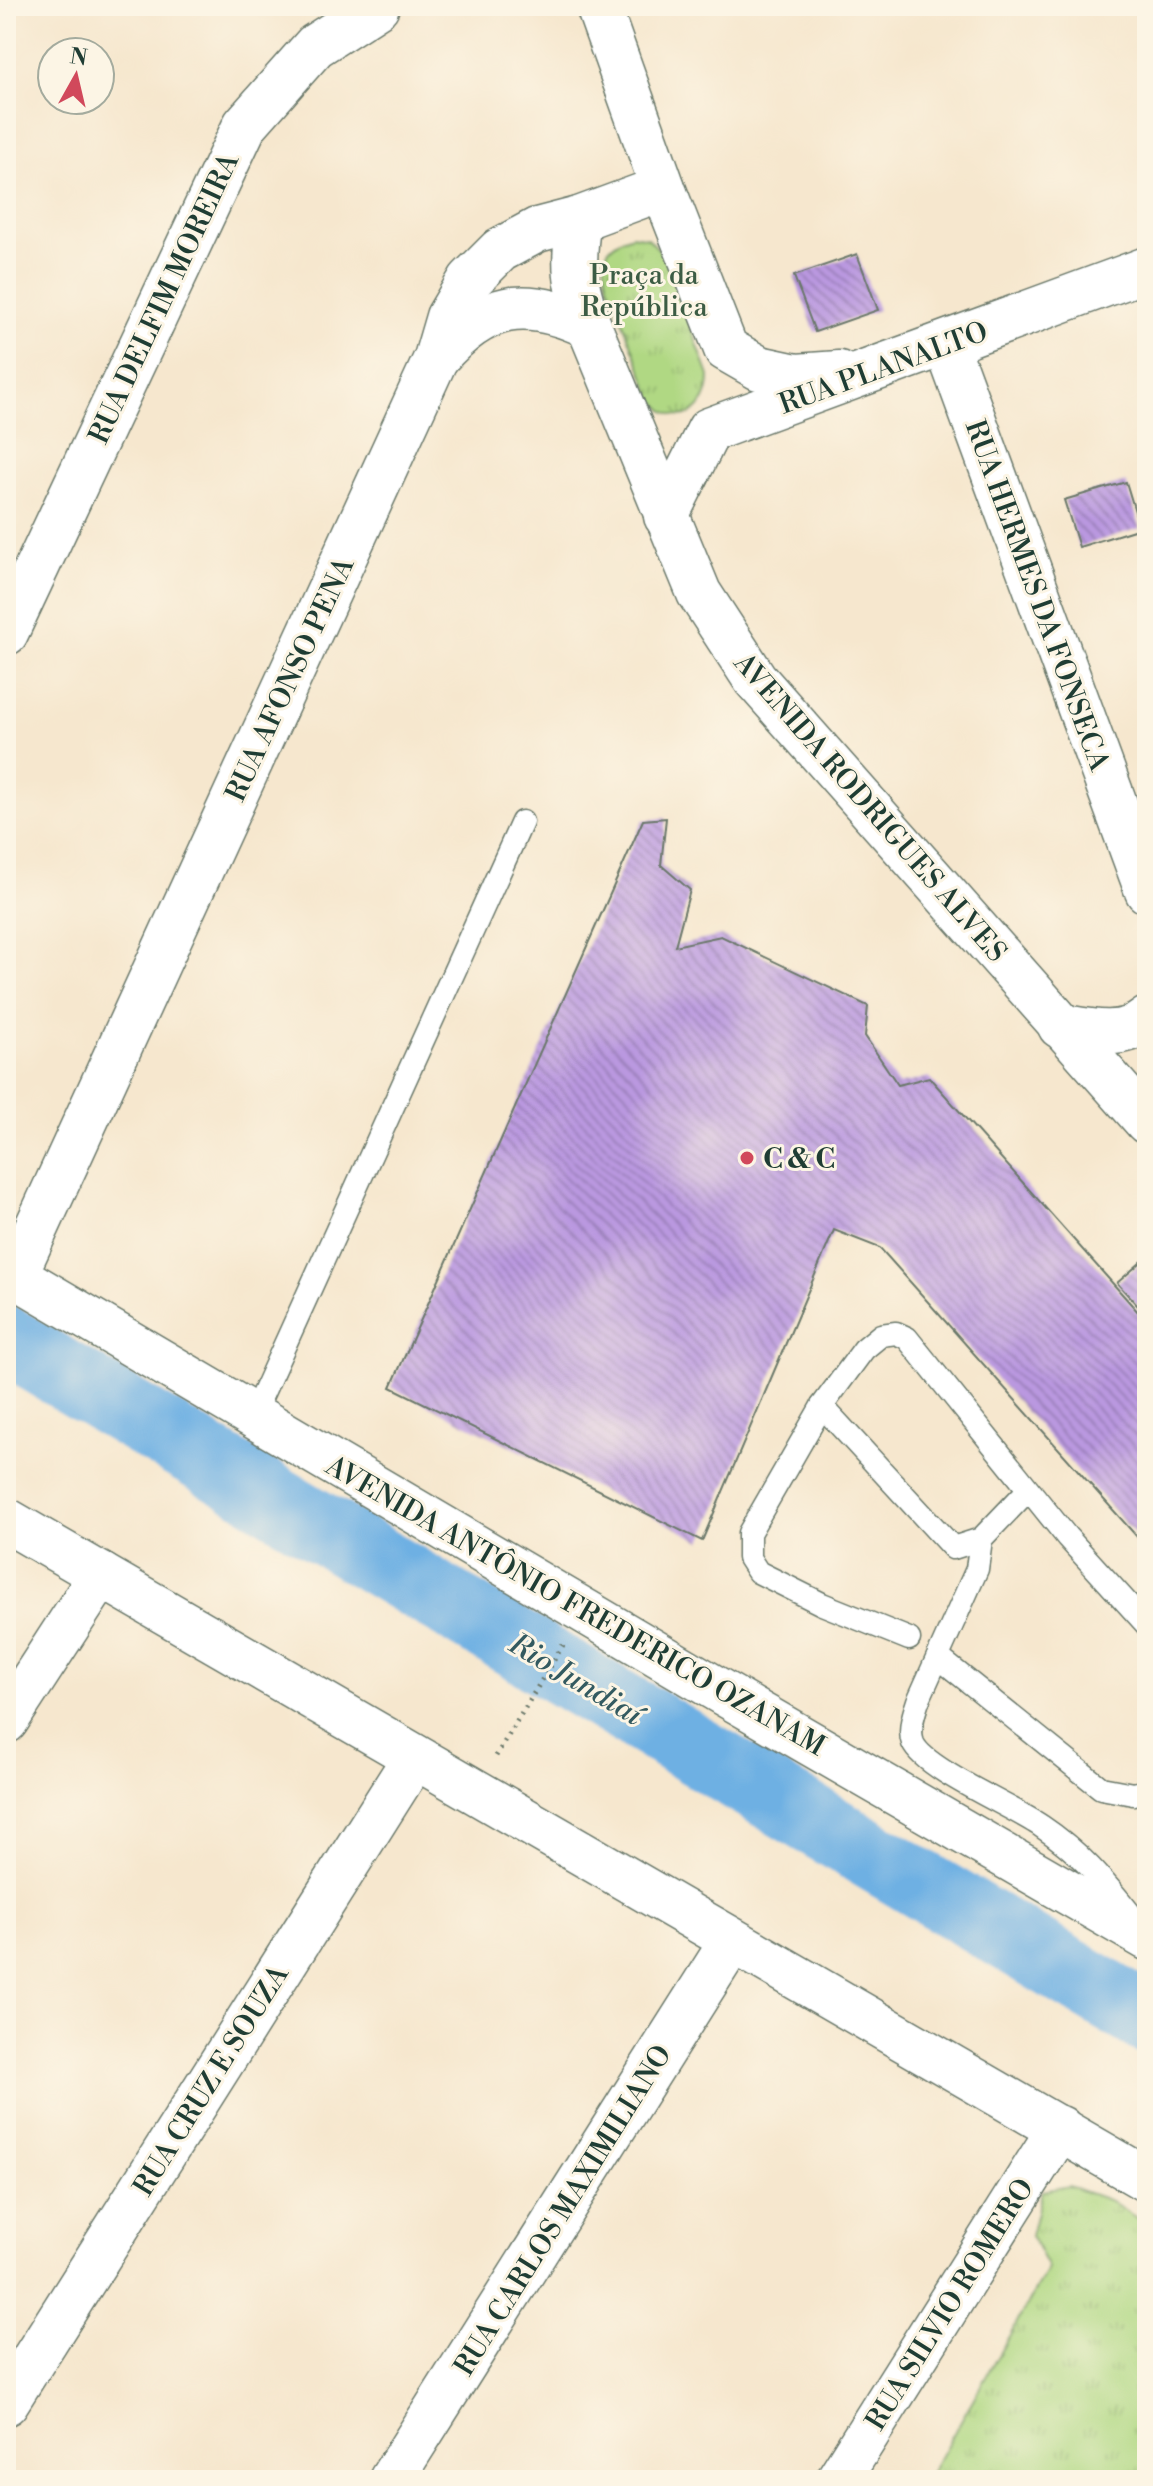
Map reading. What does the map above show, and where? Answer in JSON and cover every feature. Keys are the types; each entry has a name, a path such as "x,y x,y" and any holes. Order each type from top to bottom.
{"street":[{"name":"RUA DELFIM MOREIRA","path":"6,633 245,125 315,46 377,6"},
{"path":"598,6 735,378 729,407 709,430 666,516"},
{"name":"RUA AFONSO PENA","path":"11,1272 436,358 448,317 470,280 500,250 537,230 579,219 663,188"},
{"name":"AVENIDA RODRIGUES ALVES","path":"579,219 573,257 577,291 699,593 755,679 1147,1122"},
{"name":"RUA PLANALTO","path":"628,420 652,437 682,441 1147,269"},
{"path":"436,358 460,332 489,315 523,308 557,311 589,326"},
{"name":"RUA HERMES DA FONSECA","path":"946,344 1147,891"},
{"path":"726,349 759,368 796,376 875,370"},
{"path":"1060,1026 1106,1033 1140,1025 1147,1019"},
{"name":"AVENIDA ANTÔNIO FREDERICO OZANAM","path":"11,1272 739,1702 1147,1937"},
{"path":"6,1520 1147,2180"},
{"path":"6,1721 101,1575"},
{"name":"RUA CRUZ E SOUZA","path":"6,2403 415,1757"},
{"name":"RUA CARLOS MAXIMILIANO","path":"391,2480 732,1941"},
{"name":"RUA SILVIO ROMERO","path":"838,2480 1060,2128"}],"lane":[{"path":"253,1415 522,822"},
{"path":"909,1639 770,1579 758,1572 749,1558 749,1533 822,1406 864,1349 881,1335 896,1333 907,1338 1067,1537 1147,1625"},
{"path":"822,1406 953,1548 981,1539 1028,1490"},
{"path":"981,1539 977,1569 918,1701 912,1722 913,1743 933,1764 1041,1825 1096,1870 1147,1937"},
{"path":"938,1657 1101,1788 1133,1794 1147,1791"}],"path":[{"path":"509,1732 569,1635"}],"green space":[{"name":"Praça da República","path":"632,235 648,238 664,255 709,376 703,402 691,413 675,415 665,411 652,397 607,282 607,252 616,242"},
{"path":"1069,2186 1111,2201 1147,2225 1147,2480 927,2480 1048,2268 1031,2236 1042,2191"}],"building":[{"path":"857,254 878,310 815,332 794,276"},
{"path":"1126,482 1140,528 1079,547 1064,500"},
{"name":"C & C","path":"666,818 661,865 690,890 675,946 721,936 868,1006 865,1036 898,1085 929,1077 1147,1322 1147,1548 880,1248 834,1230 702,1541 391,1387 643,820"},
{"path":"1147,1257 1147,1316 1117,1283"}],"waterway":[{"name":"Rio Jundiaí","path":"6,1340 1147,2019"}],"place":[{"name":"C & C","path":"747,1158"}]}
